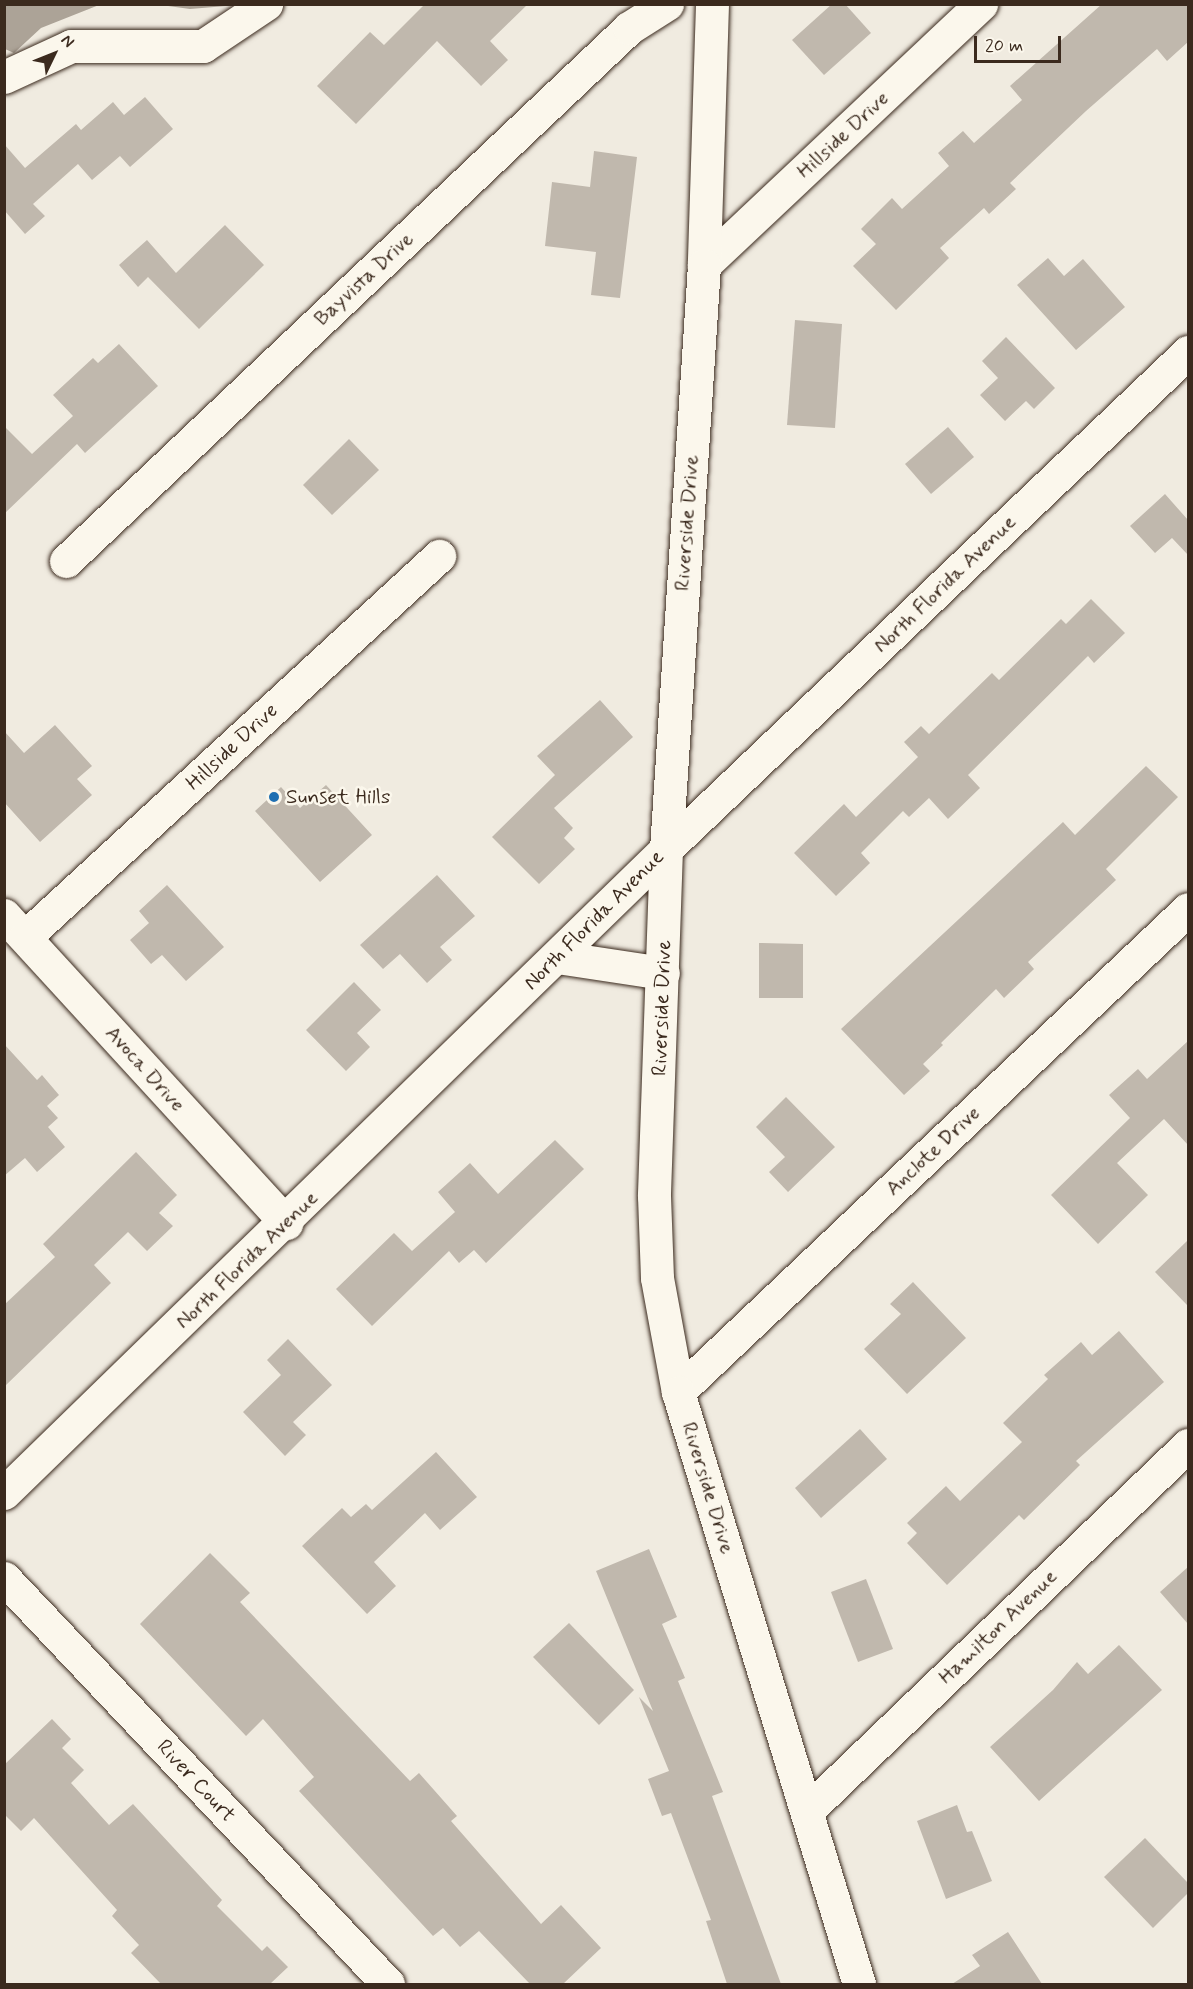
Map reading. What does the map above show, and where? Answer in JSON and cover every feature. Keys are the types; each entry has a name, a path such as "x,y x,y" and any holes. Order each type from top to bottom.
{"street":[{"path":"4,77 71,46 203,46 266,4"},
{"name":"Bayvista Drive","path":"66,561 629,28 667,4"},
{"name":"Riverside Drive","path":"712,4 704,265 666,849 654,1196 657,1278 678,1392 808,1810 859,1984"},
{"name":"Hillside Drive","path":"704,265 981,4"},
{"name":"North Florida Avenue","path":"4,1493 286,1223 666,849 1188,352"},
{"name":"Hillside Drive","path":"15,926 439,556"},
{"name":"Anclote Drive","path":"678,1392 1188,909"},
{"name":"Avoca Drive","path":"15,926 286,1223"},
{"path":"557,957 663,973"},
{"name":"Hamilton Avenue","path":"808,1810 1188,1445"},
{"name":"River Court","path":"4,1578 388,1984"}],"shaded area":[{"path":"5,4 99,5 41,28 14,53 5,49"},
{"path":"161,5 238,5 190,9"}],"building":[{"path":"425,4 528,4 490,41 508,60 481,86 437,41 356,124 317,86 370,32 384,45"},
{"path":"832,4 845,4 871,33 824,75 792,40"},
{"path":"1102,4 1188,4 1188,42 1167,61 1157,49 1086,111 1010,183 1016,189 989,214 984,208 940,248 949,258 896,310 853,266 876,244 861,229 892,198 902,209 949,166 938,153 963,131 974,143 1022,100 1010,86"},
{"path":"145,97 173,129 130,167 120,156 92,180 78,164 33,204 45,216 25,234 4,210 4,144 25,168 76,124 81,130 113,102 124,115"},
{"path":"594,151 637,157 620,298 591,295 596,252 545,246 552,182 590,187"},
{"path":"225,225 264,265 199,329 148,277 138,287 119,265 147,240 176,273"},
{"path":"1048,258 1064,276 1083,259 1125,307 1076,350 1017,285"},
{"path":"795,320 842,324 835,428 787,425"},
{"path":"1006,337 1055,388 1034,409 1026,401 1005,421 980,395 998,378 982,361"},
{"path":"119,344 158,386 85,453 77,444 4,514 4,426 32,454 73,416 53,395 93,358 98,363"},
{"path":"948,427 974,457 931,494 905,464"},
{"path":"349,439 379,470 332,515 303,485"},
{"path":"1165,494 1188,520 1188,555 1172,538 1155,553 1130,526"},
{"path":"1091,599 1125,633 1094,663 1088,656 968,775 980,788 948,819 929,798 909,817 903,811 861,853 870,863 836,896 794,853 844,804 856,817 918,757 904,742 921,726 929,734 992,673 999,680 1061,619 1066,624"},
{"path":"600,700 633,737 554,808 573,828 564,838 575,849 539,884 492,837 555,775 537,756"},
{"path":"55,725 92,766 77,779 92,795 40,842 4,802 4,731 24,753"},
{"path":"1146,766 1178,797 1106,869 1116,880 1028,962 1034,969 1004,998 996,989 941,1043 943,1045 923,1064 930,1071 904,1095 841,1029 1063,822 1075,835"},
{"path":"326,785 372,835 320,882 255,811 281,787 300,808"},
{"path":"437,875 475,916 440,947 452,960 427,983 400,954 383,969 360,945"},
{"path":"167,885 224,947 186,981 162,955 151,964 130,940 149,923 139,911"},
{"path":"759,943 803,944 803,998 759,998"},
{"path":"354,982 381,1010 357,1033 370,1047 346,1071 306,1030"},
{"path":"1188,1041 1188,1145 1164,1119 1117,1163 1148,1195 1098,1244 1051,1195 1130,1118 1109,1095 1138,1069 1147,1079"},
{"path":"4,1044 37,1080 42,1075 59,1095 47,1106 58,1118 48,1127 65,1147 37,1172 25,1158 4,1176"},
{"path":"786,1097 835,1147 788,1192 769,1172 785,1157 756,1127"},
{"path":"555,1140 584,1169 486,1263 474,1250 459,1263 449,1251 372,1326 336,1289 394,1233 412,1251 455,1212 438,1192 470,1163 498,1194"},
{"path":"136,1152 177,1195 159,1213 173,1226 147,1251 128,1232 94,1265 111,1283 4,1387 4,1305 55,1257 43,1244"},
{"path":"1188,1240 1188,1306 1155,1272"},
{"path":"913,1282 966,1338 907,1394 864,1349 901,1314 890,1304"},
{"path":"1119,1331 1164,1382 1076,1461 1080,1465 1024,1520 1019,1515 947,1585 907,1543 917,1533 907,1523 946,1486 960,1501 1022,1442 1003,1423 1048,1379 1044,1375 1081,1342 1092,1355"},
{"path":"288,1339 332,1385 293,1422 306,1435 285,1456 243,1412 281,1375 267,1360"},
{"path":"860,1429 887,1459 821,1518 795,1488"},
{"path":"436,1452 477,1497 440,1530 425,1513 374,1562 396,1586 367,1614 302,1546 342,1508 351,1517 366,1504 372,1510"},
{"path":"649,1549 677,1617 662,1624 685,1678 678,1681 723,1792 712,1796 781,1984 727,1984 706,1921 711,1920 671,1813 662,1816 648,1779 669,1771 639,1697 653,1711 596,1571"},
{"path":"210,1553 250,1593 240,1602 410,1781 419,1773 457,1816 451,1821 541,1924 561,1905 601,1948 563,1984 530,1984 479,1931 460,1947 443,1928 433,1936 299,1791 314,1777 263,1719 246,1736 140,1624"},
{"path":"1188,1567 1188,1624 1160,1592"},
{"path":"866,1579 893,1649 858,1662 831,1592"},
{"path":"569,1623 634,1690 599,1725 533,1657"},
{"path":"1119,1645 1162,1690 1039,1801 990,1747 1053,1690 1077,1662 1088,1674"},
{"path":"52,1719 71,1739 62,1748 84,1770 71,1783 109,1825 133,1804 222,1900 217,1906 262,1951 267,1946 288,1967 270,1984 161,1984 131,1953 139,1945 112,1916 117,1910 34,1818 21,1831 4,1814 4,1765"},
{"path":"957,1805 967,1832 972,1831 992,1881 946,1899 917,1821"},
{"path":"1145,1838 1188,1883 1188,1893 1153,1928 1104,1877"},
{"path":"1008,1932 1042,1984 952,1984 980,1966 972,1955"}],"place":[{"name":"Sunset Hills","path":"274,797"}]}
